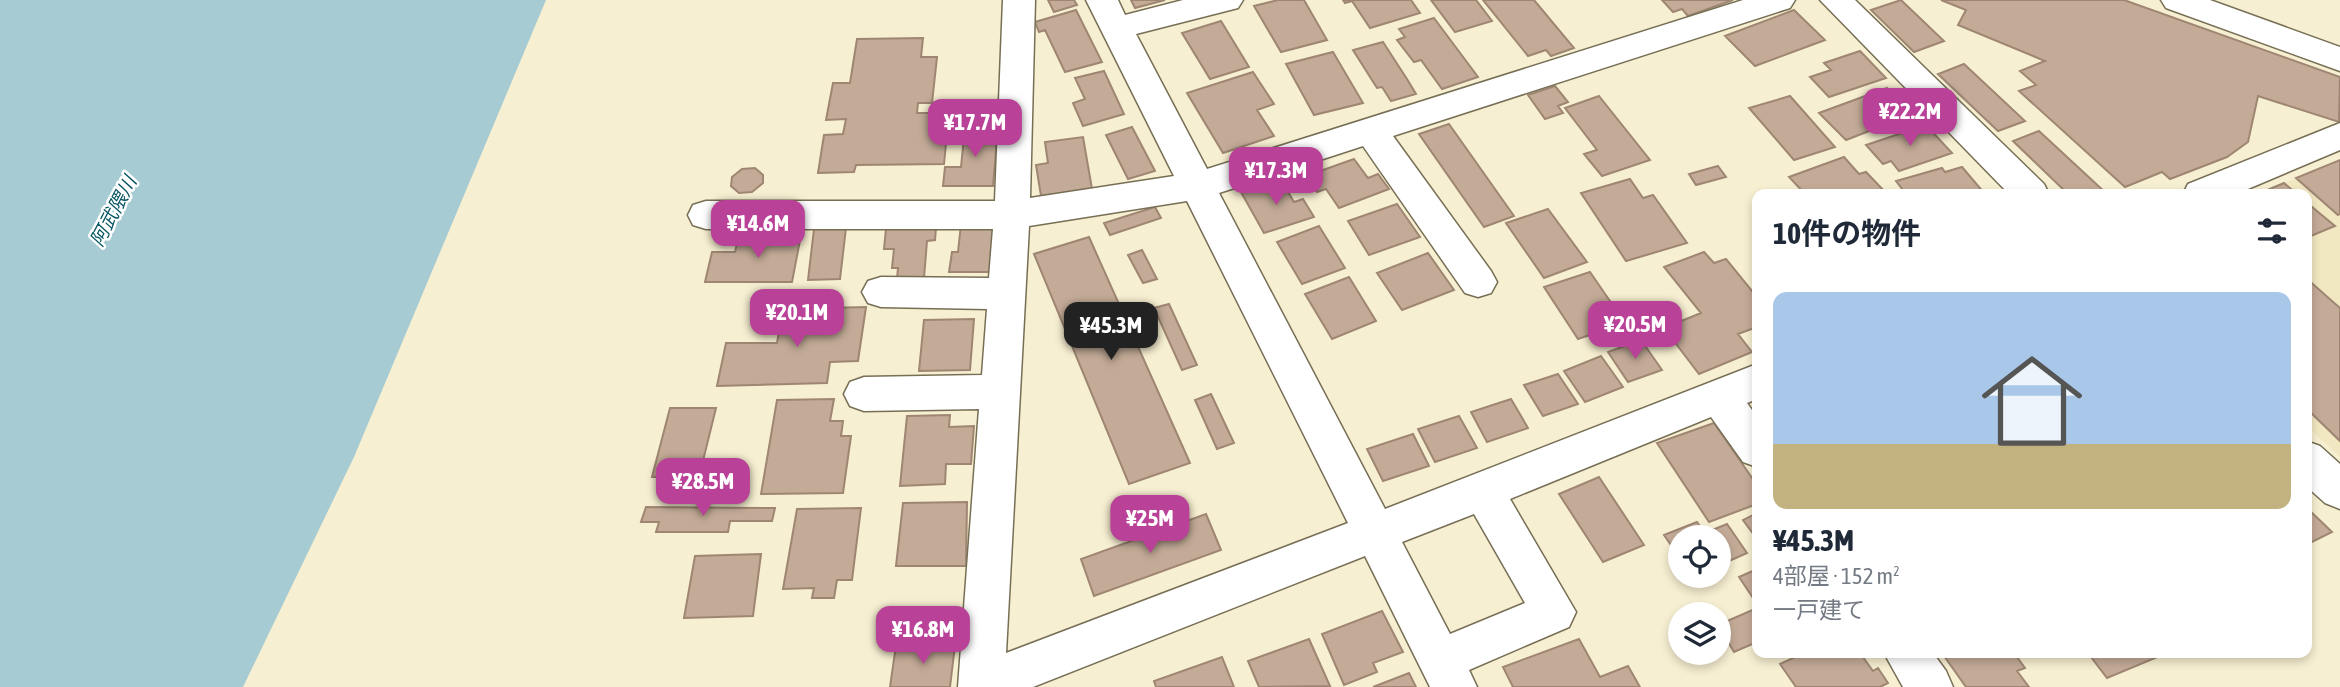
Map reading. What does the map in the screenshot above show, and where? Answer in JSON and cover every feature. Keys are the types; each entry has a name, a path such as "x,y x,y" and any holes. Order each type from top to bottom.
{"street":[{"path":"1019,0 1012,215 981,686 1752,383"},
{"path":"1227,0 1109,14 1447,673 1554,612 1483,491"},
{"path":"706,215 1012,215 1197,186 1779,0"},
{"path":"1836,0 2026,189"},
{"path":"2176,0 2340,59"},
{"path":"1370,131 1478,282"},
{"path":"2212,189 2340,136"},
{"path":"881,292 1007,294"},
{"path":"864,394 1001,392"},
{"path":"1719,397 1752,442"},
{"path":"2312,464 2340,490"},
{"path":"1910,658 1930,687"}],"shaded area":[{"path":"2340,160 2340,457 2312,431 2312,189 2270,189"}],"water":[{"name":"阿武隈川","path":"0,0 546,0 354,457 243,687 0,687"}],"building":[{"path":"1048,0 1074,0 1077,5 1054,12"},
{"path":"1131,0 1165,0 1135,8"},
{"path":"1278,0 1304,0 1327,40 1281,52 1254,6"},
{"path":"1343,0 1411,0 1420,13 1370,28 1352,1 1345,3"},
{"path":"1431,0 1476,0 1492,21 1455,32"},
{"path":"1483,0 1534,0 1574,48 1551,56 1546,50 1528,56"},
{"path":"1662,0 1733,0 1688,16 1682,9 1673,12"},
{"path":"1901,0 1944,41 1914,52 1871,10"},
{"path":"1941,0 2124,0 2340,77 2339,122 2258,96 2248,142 2227,157 2170,179 2162,172 2125,187 2019,91 2036,85 2020,71 2045,61 1958,25 1966,10"},
{"path":"1076,10 1102,62 1065,72 1045,30 1039,32 1035,22"},
{"path":"1794,10 1825,40 1755,66 1725,36"},
{"path":"1434,18 1478,77 1442,89 1421,60 1414,62 1397,40 1405,37 1399,29"},
{"path":"1221,21 1249,67 1210,79 1182,33"},
{"path":"923,38 921,57 937,57 932,103 918,103 917,113 949,113 944,164 856,165 854,172 818,173 824,135 843,134 846,119 826,120 833,83 850,83 857,39"},
{"path":"1383,42 1416,94 1391,101 1382,87 1377,88 1353,50"},
{"path":"1860,51 1886,78 1829,97 1810,77 1831,70 1824,63"},
{"path":"1333,52 1363,103 1314,115 1286,64"},
{"path":"1964,64 2025,121 1998,131 1938,74"},
{"path":"1104,71 1124,114 1083,126 1073,103 1085,99 1075,78"},
{"path":"1253,72 1274,104 1257,110 1274,136 1223,153 1187,93"},
{"path":"1555,86 1568,102 1558,106 1563,113 1545,119 1528,95"},
{"path":"1887,88 1908,108 1876,120 1882,126 1846,140 1819,113"},
{"path":"1599,96 1650,160 1602,176 1584,154 1597,150 1565,108"},
{"path":"1790,96 1835,147 1794,160 1749,108"},
{"path":"1449,124 1514,216 1484,227 1419,134"},
{"path":"1926,125 1952,153 1899,171 1891,161 1883,164 1866,145"},
{"path":"998,126 993,186 943,186 945,167 961,167 965,127"},
{"path":"1132,127 1155,171 1128,179 1106,135"},
{"path":"2039,131 2102,189 2063,189 2013,141"},
{"path":"1083,137 1092,189 1041,196 1036,165 1048,163 1045,142"},
{"path":"1844,157 1859,174 1866,172 1882,189 1800,189 1789,177"},
{"path":"1354,159 1368,178 1378,174 1389,189 1339,208 1326,189 1317,192 1306,176"},
{"path":"2340,160 2340,214 2338,215 2312,192 2312,189 2296,178"},
{"path":"1718,166 1726,177 1696,185 1689,174"},
{"path":"1962,167 1981,189 1902,189 1896,181 1942,168 1945,172"},
{"path":"755,168 763,175 763,183 752,192 739,193 731,186 732,177 742,169"},
{"path":"1630,179 1643,198 1653,195 1687,243 1626,261 1581,193"},
{"path":"1281,180 1294,202 1303,199 1314,217 1264,233 1241,192"},
{"path":"2284,183 2291,189 2270,189"},
{"path":"1397,204 1420,237 1369,255 1348,221"},
{"path":"1155,207 1161,218 1110,235 1104,223"},
{"path":"2312,207 2335,226 2312,236"},
{"path":"1548,209 1587,262 1544,278 1506,223"},
{"path":"961,224 991,224 996,232 992,272 949,272 952,252 958,252"},
{"path":"1319,226 1345,268 1302,284 1277,242"},
{"path":"846,228 840,279 808,280 814,229"},
{"path":"936,228 935,240 927,241 924,278 897,279 898,268 892,268 894,249 884,249 886,229"},
{"path":"802,230 792,282 705,282 712,252 735,252 738,239 773,238 774,231"},
{"path":"1089,237 1190,463 1129,484 1034,254"},
{"path":"1142,250 1157,279 1143,283 1128,255"},
{"path":"1704,252 1714,263 1726,259 1752,291 1752,329 1738,334 1752,352 1699,374 1664,328 1701,313 1664,267"},
{"path":"1428,253 1454,290 1402,310 1377,273"},
{"path":"1590,272 1625,323 1578,339 1544,287"},
{"path":"1349,277 1376,321 1332,339 1305,294"},
{"path":"2312,283 2340,308 2340,441 2312,414"},
{"path":"1169,304 1197,365 1182,370 1154,308"},
{"path":"866,307 858,361 830,362 827,383 717,386 726,343 777,343 783,309"},
{"path":"974,319 970,370 919,371 924,320"},
{"path":"1641,340 1662,370 1628,382 1608,352"},
{"path":"1601,356 1623,387 1585,402 1564,371"},
{"path":"1558,374 1578,404 1543,416 1524,385"},
{"path":"1211,394 1234,443 1217,449 1195,400"},
{"path":"834,399 830,421 843,421 841,436 851,436 843,493 761,494 777,400"},
{"path":"1511,399 1528,428 1487,442 1471,412"},
{"path":"670,408 716,408 699,477 652,477"},
{"path":"950,415 949,427 974,426 971,464 946,464 945,484 900,486 907,416"},
{"path":"1459,416 1477,448 1435,462 1418,429"},
{"path":"1714,423 1752,478 1752,506 1709,522 1657,443"},
{"path":"1413,434 1429,466 1383,481 1367,449"},
{"path":"1599,477 1644,545 1603,562 1559,494"},
{"path":"967,502 966,566 896,566 903,503"},
{"path":"646,507 775,508 772,521 730,521 728,532 656,532 659,522 641,522"},
{"path":"861,508 852,580 837,580 834,598 812,598 814,588 783,589 797,509"},
{"path":"2312,513 2332,532 2312,542"},
{"path":"1206,514 1221,550 1094,596 1081,559"},
{"path":"1752,516 1752,532 1743,520"},
{"path":"1731,530 1747,553 1731,560"},
{"path":"761,554 753,616 684,618 695,556"},
{"path":"1752,571 1752,596 1739,577"},
{"path":"1752,610 1752,644 1734,652 1731,647 1731,619"},
{"path":"1382,611 1403,652 1373,663 1377,672 1344,685 1322,634"},
{"path":"1309,639 1330,686 1259,687 1248,661"},
{"path":"1579,639 1600,677 1628,666 1640,687 1513,687 1503,667"},
{"path":"896,645 955,645 950,687 890,687"},
{"path":"1222,657 1234,687 1156,687 1154,681"},
{"path":"1793,658 1864,658 1873,671 1878,668 1888,683 1880,687 1796,687 1780,664"},
{"path":"1946,658 2018,658 2025,668 2017,671 2029,687 1966,687"},
{"path":"2092,658 2155,658 2107,678"},
{"path":"1409,673 1416,687 1373,687"}]}
